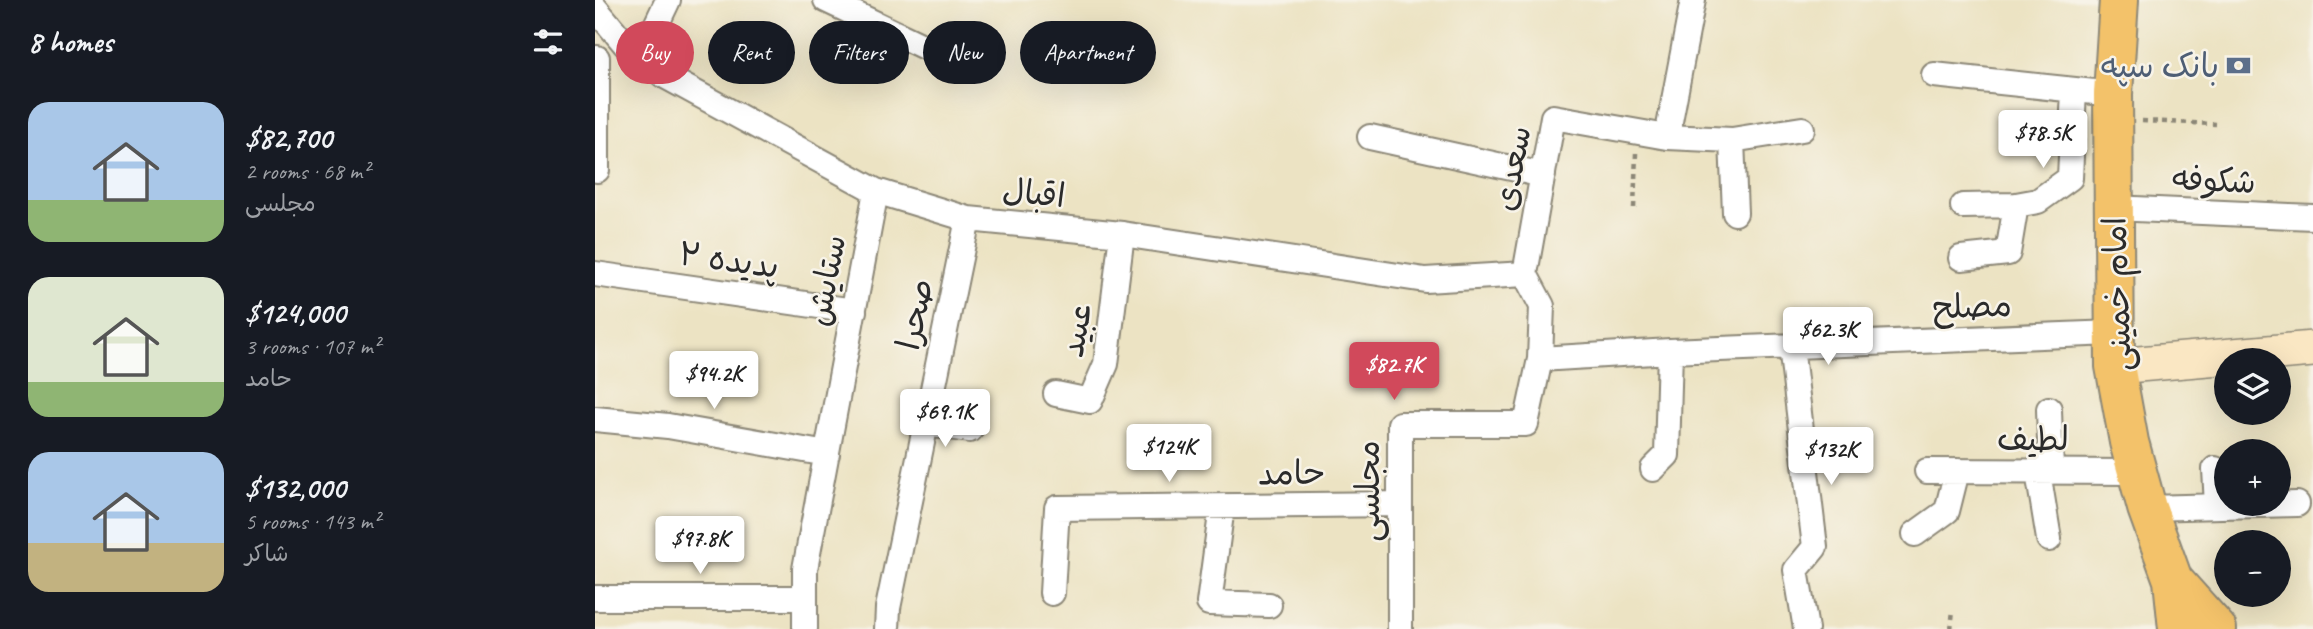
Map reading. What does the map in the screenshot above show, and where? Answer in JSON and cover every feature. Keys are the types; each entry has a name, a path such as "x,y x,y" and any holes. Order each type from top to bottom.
{"main road":[{"name":"امام خمینی","path":"2119,0 2113,107 2114,349 2143,490 2173,580 2178,629"},
{"name":"امام خمینی","path":"2173,580 2217,629"}],"street":[{"path":"654,21 668,0"},
{"path":"826,0 923,46"},
{"path":"1667,136 1693,0"},
{"name":"اقبال","path":"595,8 616,31"},
{"path":"597,170 596,58 616,54"},
{"path":"1934,75 2074,90 2113,107"},
{"name":"اقبال","path":"680,84 876,191 968,219 1122,234 1425,281 1524,274"},
{"path":"1963,206 2015,205 2038,201 2070,178 2074,90"},
{"name":"سعدی","path":"1524,274 1553,117 1667,136 1732,140 1802,129"},
{"path":"1370,137 1543,175"},
{"path":"1732,140 1735,213"},
{"name":"ستایش","path":"804,629 805,569 876,191"},
{"path":"1961,258 2007,253 2015,205"},
{"name":"شکوفه","path":"2113,208 2313,217"},
{"name":"صحرا","path":"887,629 888,608 968,219"},
{"name":"عبید","path":"1056,394 1090,401 1107,364 1122,234"},
{"name":"پدیده ۲","path":"595,274 853,311"},
{"name":"مجلسی","path":"1400,629 1400,424 1526,424 1540,359 1542,306 1524,274"},
{"path":"1791,346 1815,547 1796,570 1806,629"},
{"name":"مصلح","path":"1540,359 1791,346 2114,349"},
{"path":"2114,349 2313,349"},
{"path":"1653,469 1667,455 1670,351"},
{"path":"2049,408 2045,472 2049,539"},
{"path":"595,419 668,426 827,454"},
{"path":"926,424 970,430"},
{"name":"لطیف","path":"1927,471 2045,472 2214,505"},
{"path":"1915,534 1947,511 1957,471"},
{"name":"حامد","path":"1052,593 1057,508 1400,505"},
{"name":"لطیف","path":"2291,505 2297,505"},
{"path":"1221,507 1209,603 1269,606"},
{"path":"595,598 805,598"}],"path":[{"path":"2113,107 2216,124"},
{"path":"1634,208 1636,132"},
{"path":"1951,629 1953,610"}],"place":[{"name":"بانک سپه","path":"2239,65"}]}
